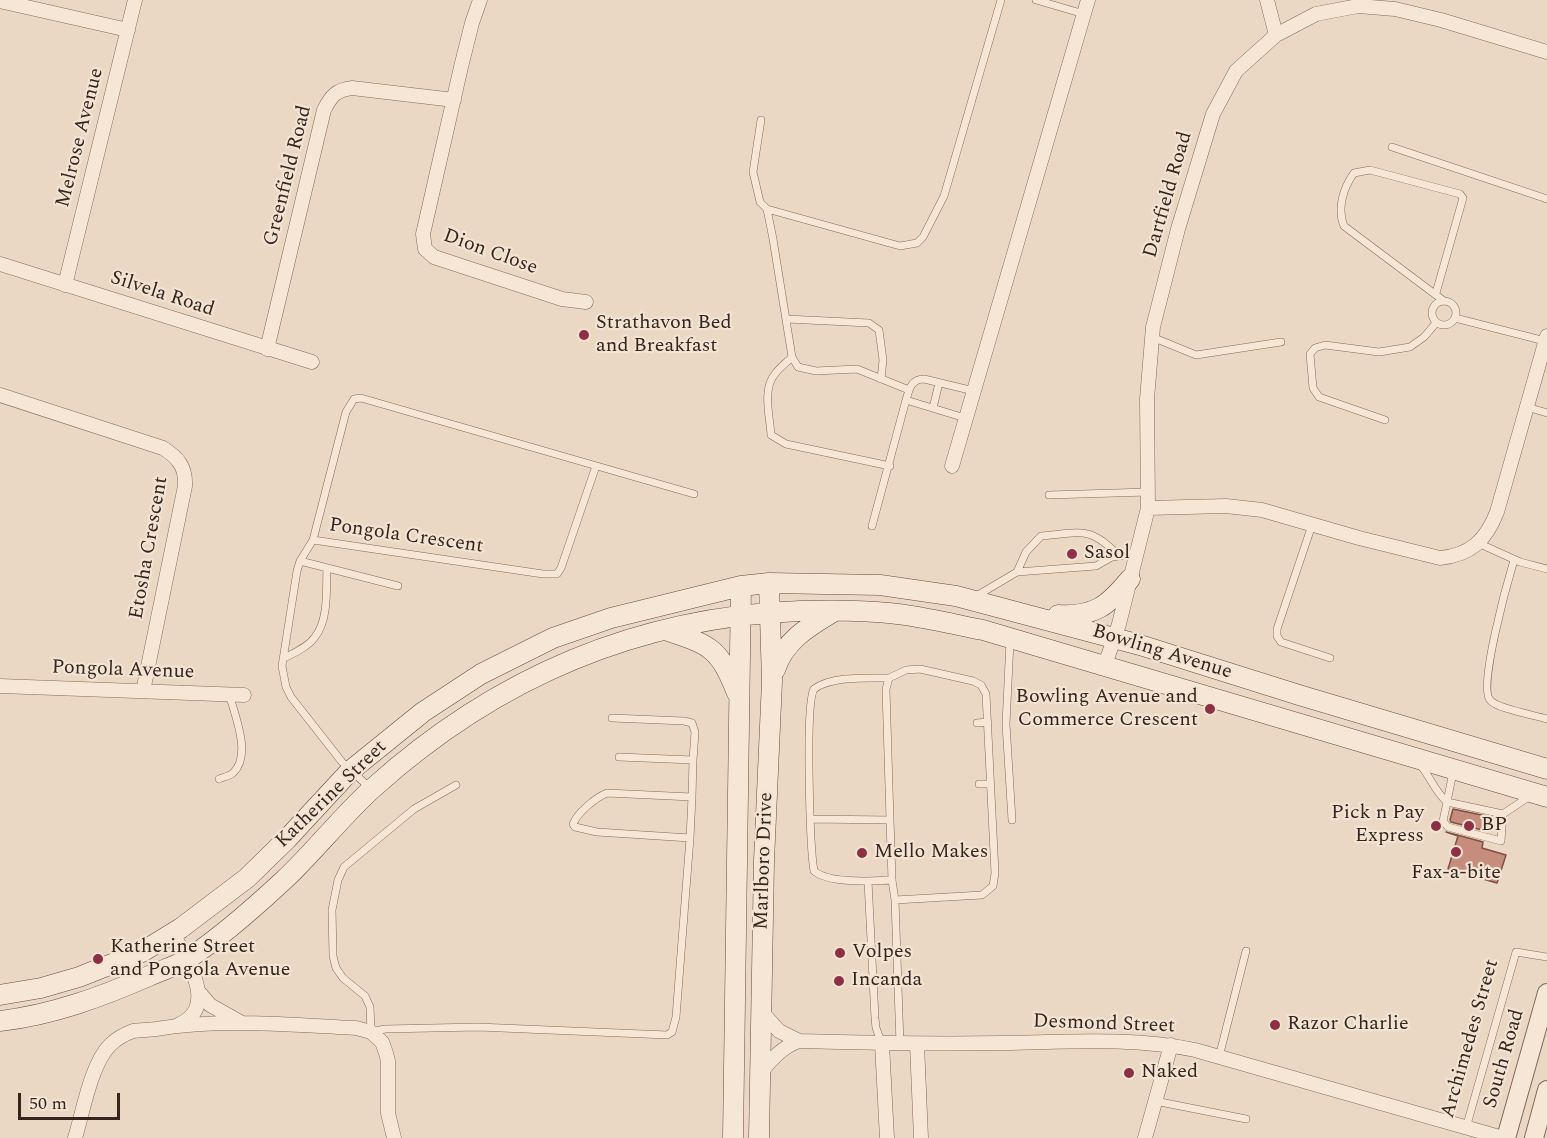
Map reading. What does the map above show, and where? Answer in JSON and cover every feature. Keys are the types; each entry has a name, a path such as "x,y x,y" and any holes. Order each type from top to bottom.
{"main road":[{"path":"1034,616 1088,614 1104,606 1130,579"},
{"name":"Bowling Avenue","path":"769,583 880,585 971,599 1114,638 1547,769"},
{"name":"Katherine Street","path":"0,995 41,988 79,977 142,952 173,933 247,878 351,771 442,699 481,674 553,638 611,618 741,585 769,583"},
{"name":"Marlboro Drive","path":"759,1138 764,861 772,681 769,583"},
{"name":"Marlboro Drive","path":"733,1138 741,585"},
{"path":"772,681 776,666 786,647 811,625 835,610"},
{"name":"Bowling Avenue","path":"741,615 835,610 890,613 982,630 1541,795"},
{"name":"Katherine Street","path":"0,1021 31,1017 72,1006 186,960 285,879 371,789 430,740 464,716 515,686 617,642 664,629 741,615"},
{"path":"664,629 693,639 715,651 728,670 739,698"},
{"path":"1346,709 1396,731 1434,744 1452,756 1454,769"},
{"path":"1517,760 1547,760"}],"street":[{"name":"Melrose Avenue","path":"66,285 135,0"},
{"path":"454,100 472,23 480,0"},
{"path":"952,466 1088,0"},
{"path":"1267,0 1276,34"},
{"path":"0,1 128,30"},
{"name":"Dartfield Road","path":"1105,665 1138,553 1148,508 1147,399 1152,337 1178,229 1213,114 1236,71 1276,34 1316,14 1358,6 1395,9 1441,20 1547,52"},
{"name":"Greenfield Road","path":"267,349 324,110 329,100 341,89 352,88 454,100"},
{"name":"Dion Close","path":"454,100 423,234 425,249 434,258 562,299 586,302"},
{"name":"Silvela Road","path":"0,264 312,362"},
{"path":"1148,508 1242,507 1262,510 1440,558 1452,557 1465,552 1489,532 1497,512 1546,339"},
{"name":"Etosha Crescent","path":"0,395 163,448 174,454 182,465 185,486 142,691"},
{"name":"Pongola Avenue","path":"0,686 236,694"},
{"path":"173,933 194,975 198,991 198,1007 195,1013 189,1020 176,1025"},
{"path":"198,991 210,1005 244,1023"},
{"name":"South Road","path":"1504,1138 1547,993"},
{"path":"761,1011 778,1031 798,1041"},
{"path":"75,1138 97,1066 109,1046 120,1037 134,1031 176,1025 244,1023 356,1028 371,1032 382,1041 388,1061 388,1113 394,1138"},
{"path":"761,1072 782,1049 798,1041"},
{"name":"Desmond Street","path":"798,1041 882,1044 1069,1041 1171,1045 1219,1057 1464,1133 1504,1138"},
{"path":"882,1044 886,1138"},
{"path":"917,1044 921,1138"},
{"path":"1145,1138 1171,1045"},
{"path":"1534,1138 1547,1090"}],"lane":[{"path":"766,209 900,246 917,243 929,228 944,196 1001,0"},
{"path":"1036,0 1084,14"},
{"path":"761,120 753,172 760,202 766,209 792,357 798,367 857,369 909,390"},
{"path":"1392,147 1547,199"},
{"path":"1436,293 1463,198 1460,194 1370,170 1354,173 1348,182 1341,204 1341,219 1344,226 1454,307 1455,318"},
{"path":"1444,301 1433,307 1432,319 1437,323 1447,325 1455,318"},
{"path":"1455,318 1546,339"},
{"path":"786,319 869,323 879,330 883,360 881,379"},
{"path":"1385,420 1319,397 1313,388 1310,354 1315,348 1325,345 1379,352 1410,347 1424,337 1437,323"},
{"path":"1152,337 1196,355 1281,342"},
{"path":"792,357 775,373 767,392 771,435 786,444 890,466"},
{"path":"872,526 909,390 918,379 974,391"},
{"path":"933,408 939,382"},
{"path":"313,540 346,412 354,399 361,398 694,494"},
{"path":"906,400 965,418"},
{"path":"1527,407 1547,413"},
{"name":"Pongola Crescent","path":"371,789 351,771 291,697 283,678 297,571 300,561 313,540 543,574 557,574 597,466"},
{"path":"1049,495 1148,492"},
{"path":"1312,525 1277,629 1277,636 1281,642 1330,658"},
{"path":"1017,572 1026,552 1041,536 1088,533 1104,540 1119,556"},
{"path":"1478,543 1514,560 1547,569"},
{"path":"971,599 1017,572 1096,566 1119,556 1138,553"},
{"path":"1514,560 1489,664 1486,689 1491,702 1547,719"},
{"path":"300,561 398,586"},
{"path":"284,658 300,650 316,637 326,610 327,568"},
{"path":"1010,638 1006,724 1011,820"},
{"path":"892,880 868,881 824,877 814,871 809,752 812,693 826,682 889,678 906,669 920,669 973,681 981,685 986,694 995,873 993,886 982,895 896,900"},
{"path":"889,678 886,689 900,1044"},
{"path":"219,779 233,773 242,756 236,694"},
{"path":"456,785 414,809 344,867 338,880 332,910 333,956 336,968 343,978 365,996 370,1007 371,1032 385,1029 478,1027 667,1035 672,1032 678,994 690,838 695,732 692,723 684,721 612,718"},
{"path":"977,723 988,722"},
{"path":"1402,754 1422,766 1437,793 1447,802 1503,814 1541,795"},
{"path":"619,757 693,760"},
{"path":"1454,769 1443,821 1448,827 1501,841 1503,814"},
{"path":"979,784 990,784"},
{"path":"690,838 597,832 575,827 573,824 576,818 600,796 607,793 692,797"},
{"path":"811,819 890,820"},
{"path":"868,881 875,1018 882,1044"},
{"path":"1219,1057 1246,951"},
{"name":"Archimedes Street","path":"1464,1133 1516,952 1547,957"},
{"path":"1155,1101 1246,1119"}],"building":[{"path":"1453,809 1491,817 1486,831 1451,822"},
{"path":"1446,832 1483,842 1482,848 1506,855 1497,883 1448,869 1458,836"}],"place":[{"name":"Strathavon Bed and Breakfast","path":"584,335"},
{"name":"Sasol","path":"1072,554"},
{"name":"Bowling Avenue and Commerce Crescent","path":"1210,709"},
{"name":"Pick n Pay Express","path":"1436,826"},
{"name":"BP","path":"1469,826"},
{"name":"Fax-a-bite","path":"1456,852"},
{"name":"Mello Makes","path":"862,853"},
{"name":"Volpes","path":"840,953"},
{"name":"Katherine Street and Pongola Avenue","path":"98,959"},
{"name":"Incanda","path":"839,981"},
{"name":"Razor Charlie","path":"1275,1025"},
{"name":"Naked","path":"1129,1073"}]}
